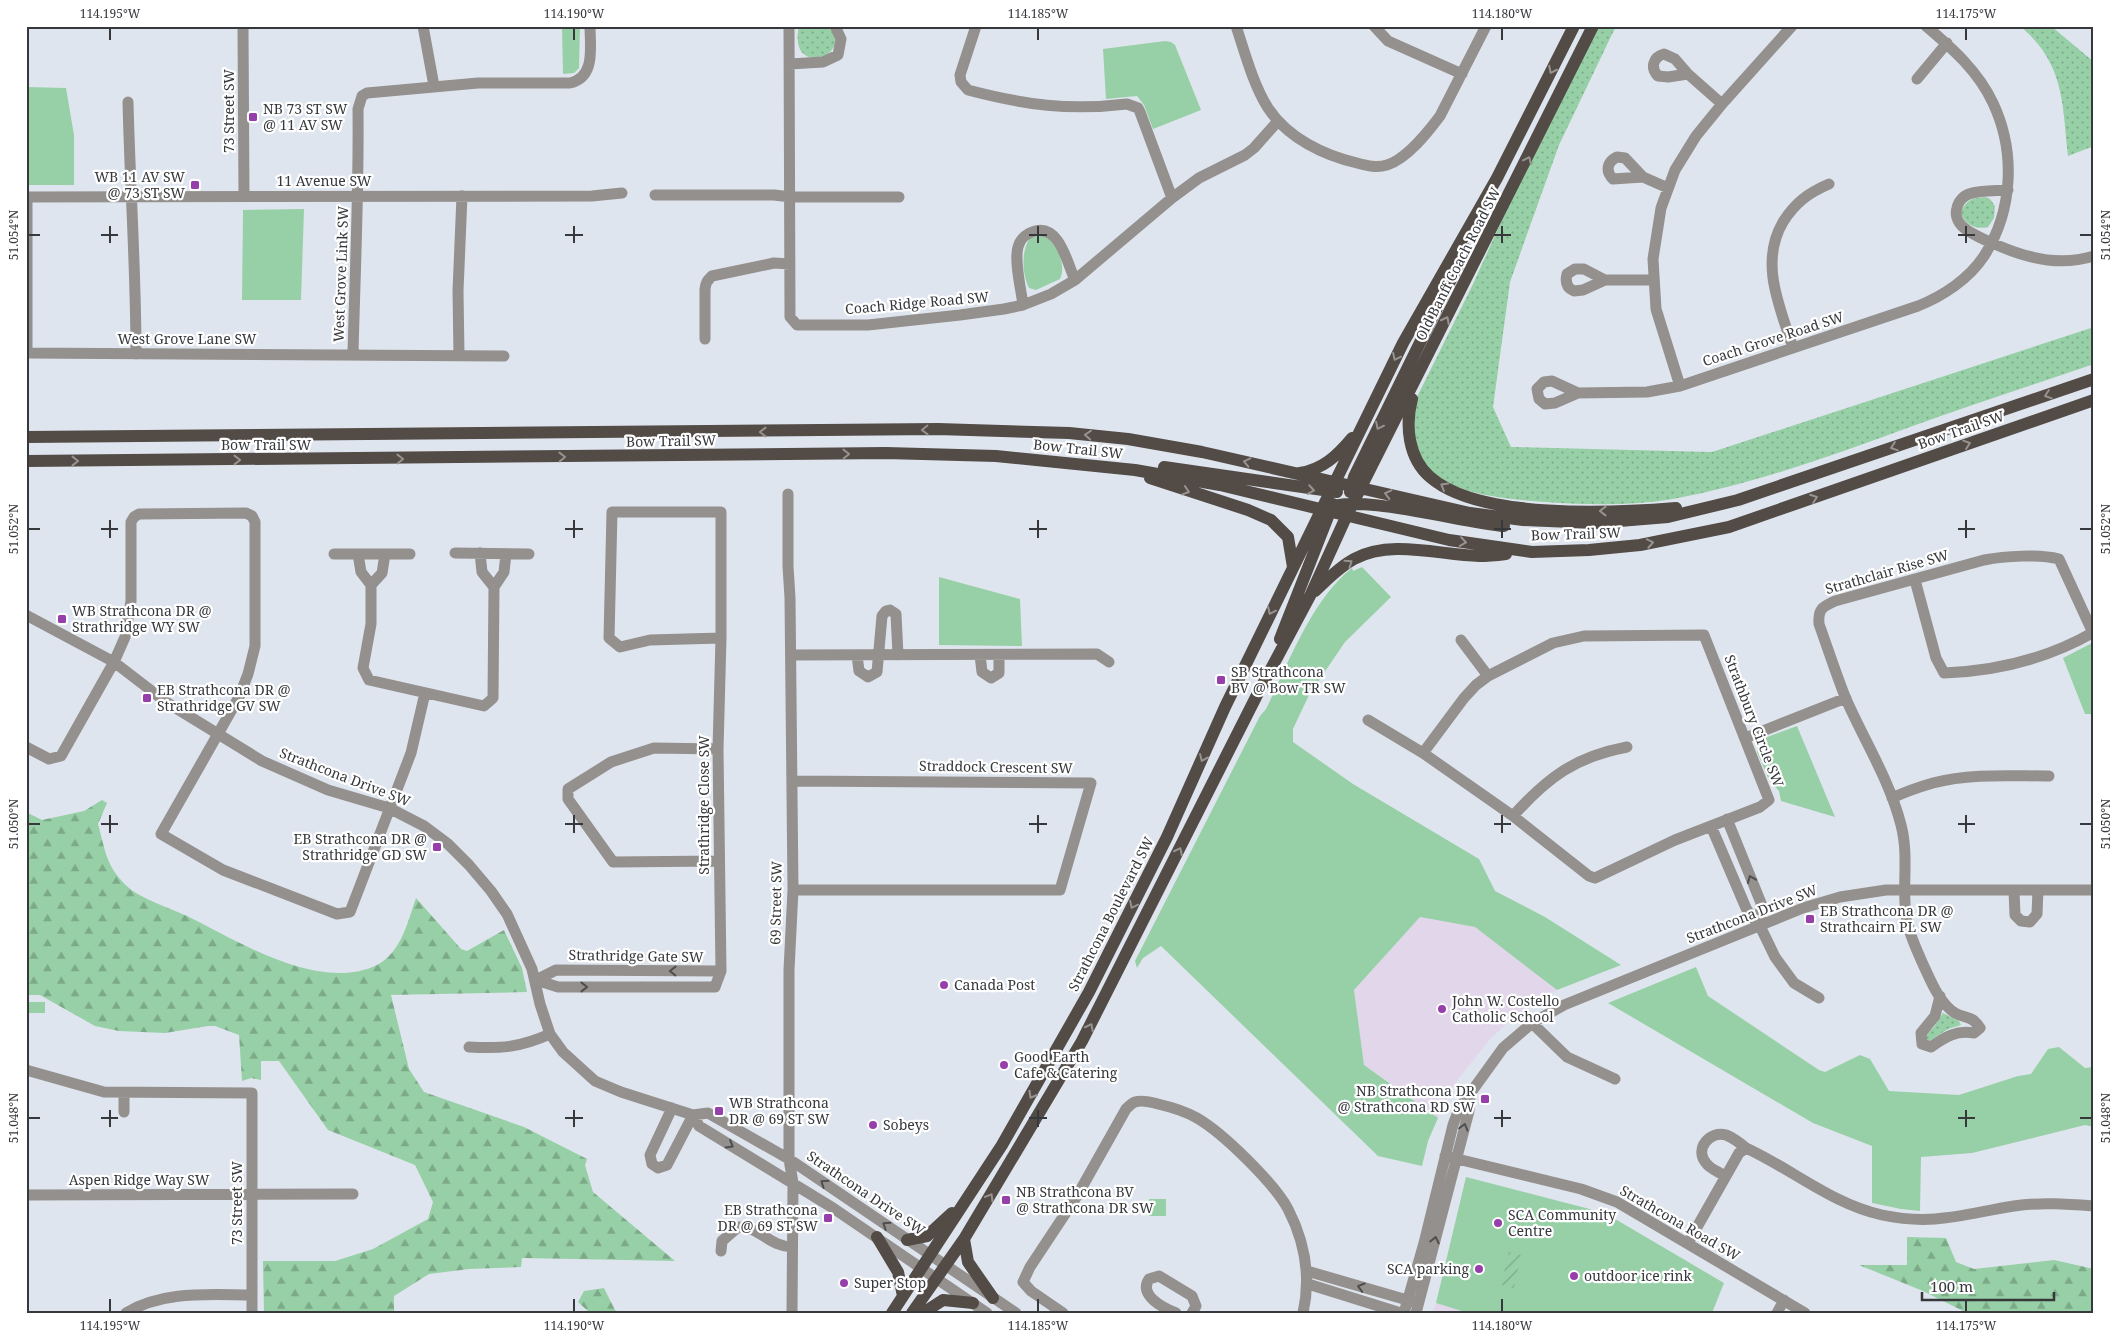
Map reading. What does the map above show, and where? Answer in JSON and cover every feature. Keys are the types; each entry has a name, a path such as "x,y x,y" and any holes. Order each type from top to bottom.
{"main road":[{"name":"Old Banff Coach Road SW","path":"1342,499 1362,427 1403,343 1497,178 1574,26"},
{"name":"Old Banff Coach Road SW","path":"1342,499 1416,380 1594,26"},
{"path":"1256,697 1342,499 1472,237 1497,178"},
{"name":"Bow Trail SW","path":"26,461 938,453 996,456 1124,469 1220,485 1523,520 1574,524 1668,517 1738,500 2094,379"},
{"path":"1416,380 1409,408 1407,428 1415,454 1428,476 1444,487 1462,495 1518,507 1574,511 1639,511 1738,500"},
{"name":"Bow Trail SW","path":"26,437 938,429 1021,431 1128,439 1202,452 1295,474 1342,499 1449,540 1532,552 1589,550 1640,545 1730,527 2094,400"},
{"path":"1295,474 1321,468 1338,456 1362,427"},
{"path":"1124,469 1168,467 1483,524 1526,527 1574,524"},
{"path":"1124,469 1248,510 1271,520 1288,537 1293,567"},
{"path":"912,1313 964,1239 1082,1041 1256,697 1311,594 1342,499"},
{"name":"Strathcona Boulevard SW","path":"892,1313 931,1256 1031,1097 1110,951 1170,829 1226,706 1293,567 1342,499"},
{"path":"1311,594 1353,560 1366,553 1381,550 1414,550 1481,556 1532,552"},
{"path":"907,1240 927,1236 971,1193"},
{"path":"877,1237 898,1272 903,1296"},
{"path":"964,1239 968,1262 993,1298"},
{"path":"924,1313 943,1300 973,1303"}],"street":[{"name":"73 Street SW","path":"243,26 244,196"},
{"path":"423,26 434,86 478,83 570,83 578,81 584,77 589,64 590,26"},
{"name":"Coach Ridge Road SW","path":"789,26 790,317 797,325 868,325 1004,309 1023,305 1051,294 1075,280 1172,198 1199,178 1245,155 1254,148 1278,121"},
{"path":"790,64 823,62 838,55 841,39 835,26"},
{"path":"976,26 960,75 964,86 968,90 1031,104 1073,108 1127,104 1134,106 1140,112 1172,198"},
{"path":"1236,26 1255,81 1268,107 1278,121 1306,143 1337,157 1371,166 1386,165 1393,162 1425,135 1440,116 1486,26"},
{"path":"1374,26 1388,41 1462,74"},
{"path":"1781,38 1786,26"},
{"path":"1680,386 1660,324 1653,280 1653,259 1657,228 1668,188 1685,153 1722,104 1792,26"},
{"name":"Coach Grove Road SW","path":"1578,393 1648,392 1680,386 1933,300 1945,293 1968,274 1984,256 2003,214 2008,190 2007,152 2002,128 1993,103 1974,72 1947,43 1926,26"},
{"path":"1917,79 1947,43"},
{"path":"1688,74 1722,104"},
{"name":"West Grove Link SW","path":"353,354 358,196 358,109 362,96 367,93 434,86"},
{"path":"128,102 130,197 136,276 136,354"},
{"path":"1643,177 1668,188"},
{"path":"1793,348 1773,282 1771,263 1774,242 1785,219 1802,198 1829,184"},
{"path":"2008,190 1971,194 1960,200 1956,208 1957,217 1961,225 2013,252 2039,258 2070,260 2094,256"},
{"name":"11 Avenue SW","path":"27,197 592,196 622,193"},
{"path":"655,195 774,195 791,198 899,197"},
{"path":"458,355 458,282 462,196"},
{"name":"West Grove Lane SW","path":"27,197 27,353 504,356"},
{"path":"1023,305 1018,249 1022,240 1033,232 1043,231 1057,238 1075,280"},
{"path":"705,339 704,289 706,282 712,276 774,264 790,264"},
{"path":"1605,280 1653,280"},
{"name":"69 Street SW","path":"788,494 792,781 792,890 789,970 789,1159 792,1183 792,1313"},
{"path":"26,747 49,759 61,756 114,662 125,637 129,616 131,522 134,516 139,514 246,512 252,516 255,522 255,646 248,674 240,697 161,834 223,870 337,914 350,912 411,753 426,693"},
{"name":"Strathridge Close SW","path":"721,638 650,640 620,647 609,638 612,512 721,512 721,638 718,749 721,972"},
{"path":"455,553 528,554"},
{"path":"334,554 410,554"},
{"path":"358,554 361,572 371,584 371,624 364,668 369,680 484,706 493,698 494,588 504,572 506,554"},
{"path":"371,584 382,573 385,554"},
{"path":"480,554 482,572 494,588"},
{"name":"Strathclair Rise SW","path":"1940,996 1935,1016 1921,1033 1922,1044 1931,1047 1948,1035 1963,1031 1974,1033 1980,1028 1970,1017 1956,1014 1940,996 1915,945 1906,916 1901,826 1892,798 1846,698 1819,624 1818,613 1822,606 1835,602 1997,558 2050,557 2059,559 2094,632"},
{"path":"1915,580 1936,658 1944,673 1996,668 2029,661 2064,648 2094,632"},
{"path":"857,655 859,672 868,677 877,672 882,616 886,611 890,610 896,614 898,655"},
{"name":"Strathcona Drive SW","path":"26,615 114,662 166,702 262,761 328,790 389,808 424,826 448,844 491,891 507,914 519,937 536,980 540,1004 550,1034 563,1052 595,1081 621,1092 693,1115 708,1113 789,1159 1016,1313"},
{"name":"Strathbury Circle SW","path":"1704,635 1745,738 1769,800 1760,807 1639,856 1595,878 1589,876 1513,816 1423,753 1464,698 1488,676 1542,648 1574,638 1704,635"},
{"path":"1461,640 1488,676"},
{"path":"791,654 1097,654 1109,662"},
{"path":"980,655 982,672 991,678 999,673 1000,655"},
{"path":"1745,738 1846,698"},
{"path":"1368,720 1423,753"},
{"path":"1513,816 1544,784 1575,763 1606,751 1627,747"},
{"path":"718,749 654,748 611,762 568,788 568,799 613,862 719,861"},
{"path":"1892,798 1933,783 1953,779 2049,776"},
{"name":"Straddock Crescent SW","path":"792,781 1091,783 1060,890 792,890"},
{"path":"1727,819 1761,903 1760,926"},
{"path":"1711,826 1746,908 1760,926 1775,957 1794,983 1819,998"},
{"name":"Strathcona Drive SW","path":"1402,1313 1414,1306 1451,1157 1469,1111 1470,1096 1498,1053 1532,1023 1564,1005 1803,908 1840,897 1871,891 1906,890 2094,890"},
{"path":"2014,891 2015,915 2021,921 2030,922 2037,914 2038,890"},
{"name":"Strathridge Gate SW","path":"556,970 721,972 715,987 558,987 536,980 556,970"},
{"path":"1532,1023 1566,1057 1615,1079"},
{"path":"469,1047 500,1049 527,1044 550,1034"},
{"path":"26,1070 104,1092 124,1093 124,1112"},
{"name":"73 Street SW","path":"124,1093 252,1093 252,1313"},
{"path":"1063,1313 1031,1291 1023,1282 1030,1267 1077,1196 1126,1109 1135,1102 1150,1102 1174,1108 1197,1119 1225,1140 1266,1178 1288,1209 1302,1245 1308,1284 1304,1313"},
{"path":"672,1108 650,1155 652,1164 658,1168 667,1165 693,1115"},
{"name":"Strathcona Drive SW","path":"693,1115 699,1126 877,1237 987,1313"},
{"path":"1725,1176 1709,1167 1704,1160 1702,1151 1705,1142 1714,1135 1726,1135 1842,1202 1868,1212 1892,1217 1936,1220 2029,1205 2094,1206"},
{"path":"1688,1243 1739,1153 1746,1148"},
{"name":"Strathcona Road SW","path":"1451,1157 1590,1192 1617,1202 1805,1313"},
{"name":"Aspen Ridge Way SW","path":"26,1195 353,1194"},
{"path":"721,1251 722,1241 738,1227 749,1227 780,1246 792,1247"},
{"path":"1307,1271 1414,1306"},
{"path":"1176,1313 1161,1310 1145,1288 1146,1281 1152,1277 1162,1278 1192,1296 1196,1306 1192,1313"},
{"path":"1308,1284 1402,1313"},
{"path":"126,1313 156,1299 184,1296 252,1295"},
{"path":"1777,1313 1784,1300"}],"shaded area":[{"name":"John W. Costello Catholic School","path":"1420,917 1475,927 1557,990 1513,1018 1491,1038 1459,1078 1448,1095 1438,1118 1364,1065 1354,990"},
{"path":"1436,1303 1468,1313 1432,1313"}],"green space":[{"path":"478,26 580,26 579,68 574,73 563,74 562,28 478,29"},
{"path":"799,26 828,27 835,37 834,46 828,53 820,57 811,57 803,53 798,43"},
{"path":"1599,26 1616,26 1559,145 1510,282 1493,407 1511,447 1712,452 2094,327 2094,364 1793,468 1704,493 1673,499 1642,503 1610,504 1578,504 1527,500 1497,497 1469,491 1452,485 1439,477 1428,468 1420,457 1415,444 1413,430 1417,397 1473,284 1516,189"},
{"path":"2020,26 2051,26 2094,62 2094,146 2068,156 2059,85 2046,55 2035,40"},
{"path":"1165,41 1175,45 1201,110 1153,129 1144,105 1137,96 1106,99 1103,49"},
{"path":"26,87 66,88 74,135 74,185 26,185"},
{"path":"1985,197 1990,199 1995,206 1994,218 1988,227 1979,228 1972,226 1963,218 1961,214 1963,209 1970,201"},
{"path":"304,209 301,300 242,300 243,210"},
{"path":"1045,235 1059,255 1062,273 1060,279 1036,290 1029,288 1024,269 1024,255 1030,238"},
{"path":"1362,567 1391,597 1345,642 1309,695 1293,729 1293,742 1353,784 1479,859 1495,891 1545,917 1621,965 1557,990 1475,927 1420,917 1354,990 1364,1065 1438,1118 1428,1141 1422,1166 1378,1156 1161,946 1143,958 1137,968 1135,961 1260,716 1266,709 1302,633 1313,614 1338,581 1352,568 1353,571"},
{"path":"939,577 1020,599 1022,646 939,645"},
{"path":"2094,642 2094,714 2085,714 2063,658"},
{"path":"1797,726 1835,817 1781,801 1779,791 1769,780 1757,752 1758,743 1762,739"},
{"path":"102,800 107,803 98,824 105,851 111,866 129,888 254,950 279,960 330,973 354,972 377,965 385,960 398,945 416,898 461,949 467,951 504,930 522,968 527,992 391,995 409,1069 424,1092 524,1127 587,1159 585,1165 593,1192 675,1261 522,1258 521,1267 469,1269 429,1274 394,1296 394,1313 264,1313 263,1261 335,1261 373,1249 428,1219 433,1202 415,1165 328,1130 279,1061 261,1061 261,1080 251,1078 242,1081 239,1035 215,1026 165,1033 119,1031 95,1026 40,995 26,995 26,812 42,820 84,811"},
{"path":"1696,967 1708,996 1819,1070 1825,1072 1860,1055 1870,1059 1889,1091 1959,1095 2018,1076 2031,1074 2048,1049 2059,1047 2085,1068 2094,1067 2094,1127 2085,1125 1972,1153 1921,1157 1920,1211 1872,1203 1872,1146 1813,1123 1608,1003"},
{"path":"26,1002 45,1002 45,1013 26,1013"},
{"path":"1943,1013 1959,1021 1961,1025 1948,1029 1930,1041 1927,1040 1926,1034 1934,1027"},
{"path":"1466,1177 1605,1213 1724,1283 1712,1313 1468,1313 1436,1303"},
{"path":"1149,1199 1166,1199 1166,1216 1149,1216"},
{"path":"1907,1237 1946,1238 1956,1262 1974,1269 2054,1260 2094,1269 2094,1313 1967,1313 1923,1291 1859,1265 1907,1265"},
{"path":"1509,1252 1521,1255 1514,1288 1501,1285"},
{"path":"604,1288 615,1310 620,1313 590,1313 578,1302 584,1291"}],"place":[{"name":"NB 73 ST SW @ 11 AV SW","path":"253,117"},
{"name":"WB 11 AV SW @ 73 ST SW","path":"195,185"},
{"name":"WB Strathcona DR @ Strathridge WY SW","path":"62,619"},
{"name":"SB Strathcona BV @ Bow TR SW","path":"1221,680"},
{"name":"EB Strathcona DR @ Strathridge GV SW","path":"147,698"},
{"name":"EB Strathcona DR @ Strathridge GD SW","path":"437,847"},
{"name":"EB Strathcona DR @ Strathcairn PL SW","path":"1810,919"},
{"name":"Canada Post","path":"944,985"},
{"name":"John W. Costello Catholic School","path":"1442,1009"},
{"name":"Good Earth Cafe & Catering","path":"1004,1065"},
{"name":"NB Strathcona DR @ Strathcona RD SW","path":"1485,1099"},
{"name":"WB Strathcona DR @ 69 ST SW","path":"719,1111"},
{"name":"Sobeys","path":"873,1125"},
{"name":"NB Strathcona BV @ Strathcona DR SW","path":"1006,1200"},
{"name":"EB Strathcona DR @ 69 ST SW","path":"828,1218"},
{"name":"SCA Community Centre","path":"1498,1223"},
{"name":"SCA parking","path":"1479,1269"},
{"name":"outdoor ice rink","path":"1574,1276"},
{"name":"Super Stop","path":"844,1283"}]}
